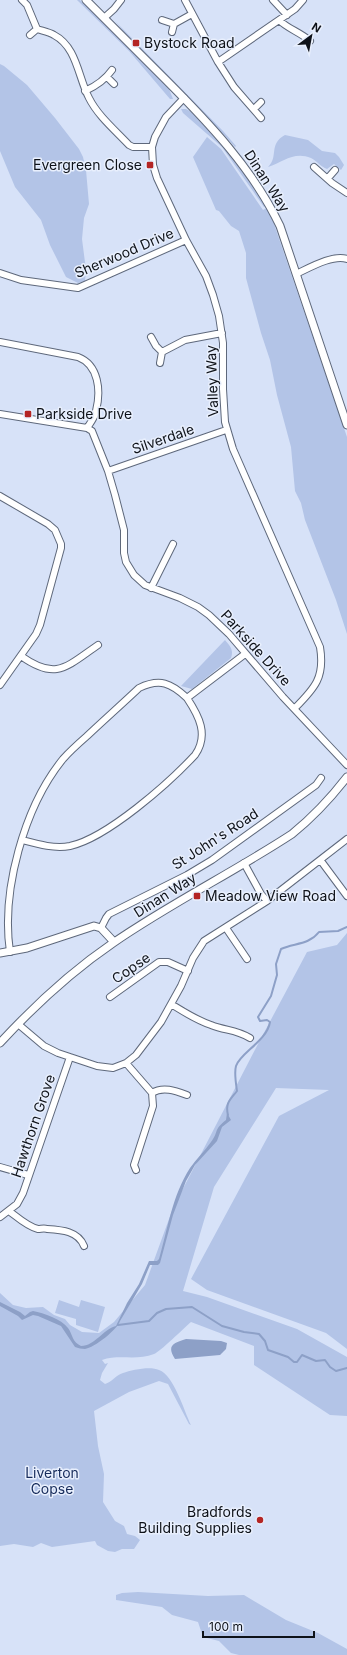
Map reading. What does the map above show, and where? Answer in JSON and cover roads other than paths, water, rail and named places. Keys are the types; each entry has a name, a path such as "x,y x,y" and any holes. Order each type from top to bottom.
{"street":[{"path":"22,0 26,5 37,29 53,34 61,39 68,47 77,66 85,91 94,106 133,147 152,147"},
{"name":"Dinan Way","path":"86,0 219,135 257,184 270,205 280,226 347,425"},
{"path":"104,18 121,0"},
{"path":"185,0 218,62 234,87 261,118"},
{"path":"273,0 286,15"},
{"path":"218,62 295,9 303,0"},
{"path":"172,32 174,24 192,14"},
{"path":"162,20 174,24"},
{"path":"279,20 284,26 302,34 310,41"},
{"path":"30,35 37,29"},
{"path":"85,91 107,77 112,70"},
{"path":"107,77 114,84"},
{"name":"Valley Way","path":"184,98 160,125 152,147 153,165 157,178 186,240 206,276 213,295 222,333 223,410 226,430 233,450 320,647 322,660 321,672 308,695 295,708"},
{"path":"254,109 260,102"},
{"path":"314,167 332,183 347,193"},
{"path":"328,178 334,170"},
{"name":"Sherwood Drive","path":"0,273 21,280 78,288 186,240"},
{"path":"296,274 333,259 341,257 347,259"},
{"path":"162,352 185,340 222,333"},
{"path":"151,337 156,346 162,352"},
{"path":"0,342 78,357 88,363 94,370 98,394 96,411 87,428 0,414"},
{"path":"160,363 162,352"},
{"name":"Parkside Drive","path":"87,428 94,436 108,471 123,523 124,553 126,562 134,575 151,588 180,598 209,615 229,634 244,654 347,765"},
{"name":"Silverdale","path":"108,471 226,430"},
{"path":"0,496 48,524 55,530 61,544 40,625 21,656 0,685"},
{"path":"151,588 173,544"},
{"path":"21,656 38,667 54,670 71,664 98,645"},
{"path":"187,698 244,654"},
{"path":"10,952 7,934 14,869 22,840 33,806 55,769 64,757 139,688 156,682 168,684 187,698 199,718 202,726 203,737 199,749 195,755 165,783 112,826 70,846 54,847 22,840"},
{"name":"St John's Road","path":"101,928 109,914 186,875 212,860 286,808 316,785 321,778"},
{"name":"Dinan Way","path":"0,1043 56,988 114,942 285,838 312,818 332,797 347,778"},
{"path":"18,1024 44,1046 70,1057 98,1066 113,1068 126,1063 136,1055 161,1022 188,971 198,948 204,941 267,901 321,861 347,839"},
{"path":"321,861 347,896"},
{"path":"244,863 261,894 267,901"},
{"path":"0,953 10,952 49,942 87,927 94,926 101,928 111,937 114,942"},
{"path":"226,928 247,959"},
{"path":"235,956 242,952"},
{"name":"Copse","path":"110,997 160,962 168,962 188,971"},
{"path":"171,1004 212,1026 239,1032 250,1038"},
{"name":"Hawthorn Grove","path":"0,1217 17,1204 23,1193 70,1057"},
{"path":"126,1063 152,1093 152,1106 134,1165 136,1170"},
{"path":"152,1093 155,1091 170,1089 187,1095"},
{"path":"0,1167 28,1175"},
{"path":"9,1210 25,1223 38,1229 46,1228 76,1235 81,1238 84,1246"}],"waterway":[{"path":"228,1115 227,1107 230,1099 237,1091 235,1069 238,1061 259,1041 268,1029 270,1022 267,1020 260,1021 258,1017 271,996 277,975 276,964 281,949 306,942 319,932 338,931 347,927"},
{"path":"118,1325 149,1321 157,1313 166,1309 192,1307 222,1326 244,1332 259,1334 265,1341 268,1350 288,1357 294,1362 297,1362 302,1355 316,1361 325,1360 330,1367 336,1371 347,1368"}],"place":[{"name":"Bystock Road","path":"136,43"},
{"name":"Evergreen Close","path":"150,165"},
{"name":"Parkside Drive","path":"28,414"},
{"name":"Meadow View Road","path":"197,896"},
{"name":"Bradfords Building Supplies","path":"260,1520"}],"park label":[{"name":"Liverton Copse","path":"52,1482"}]}
